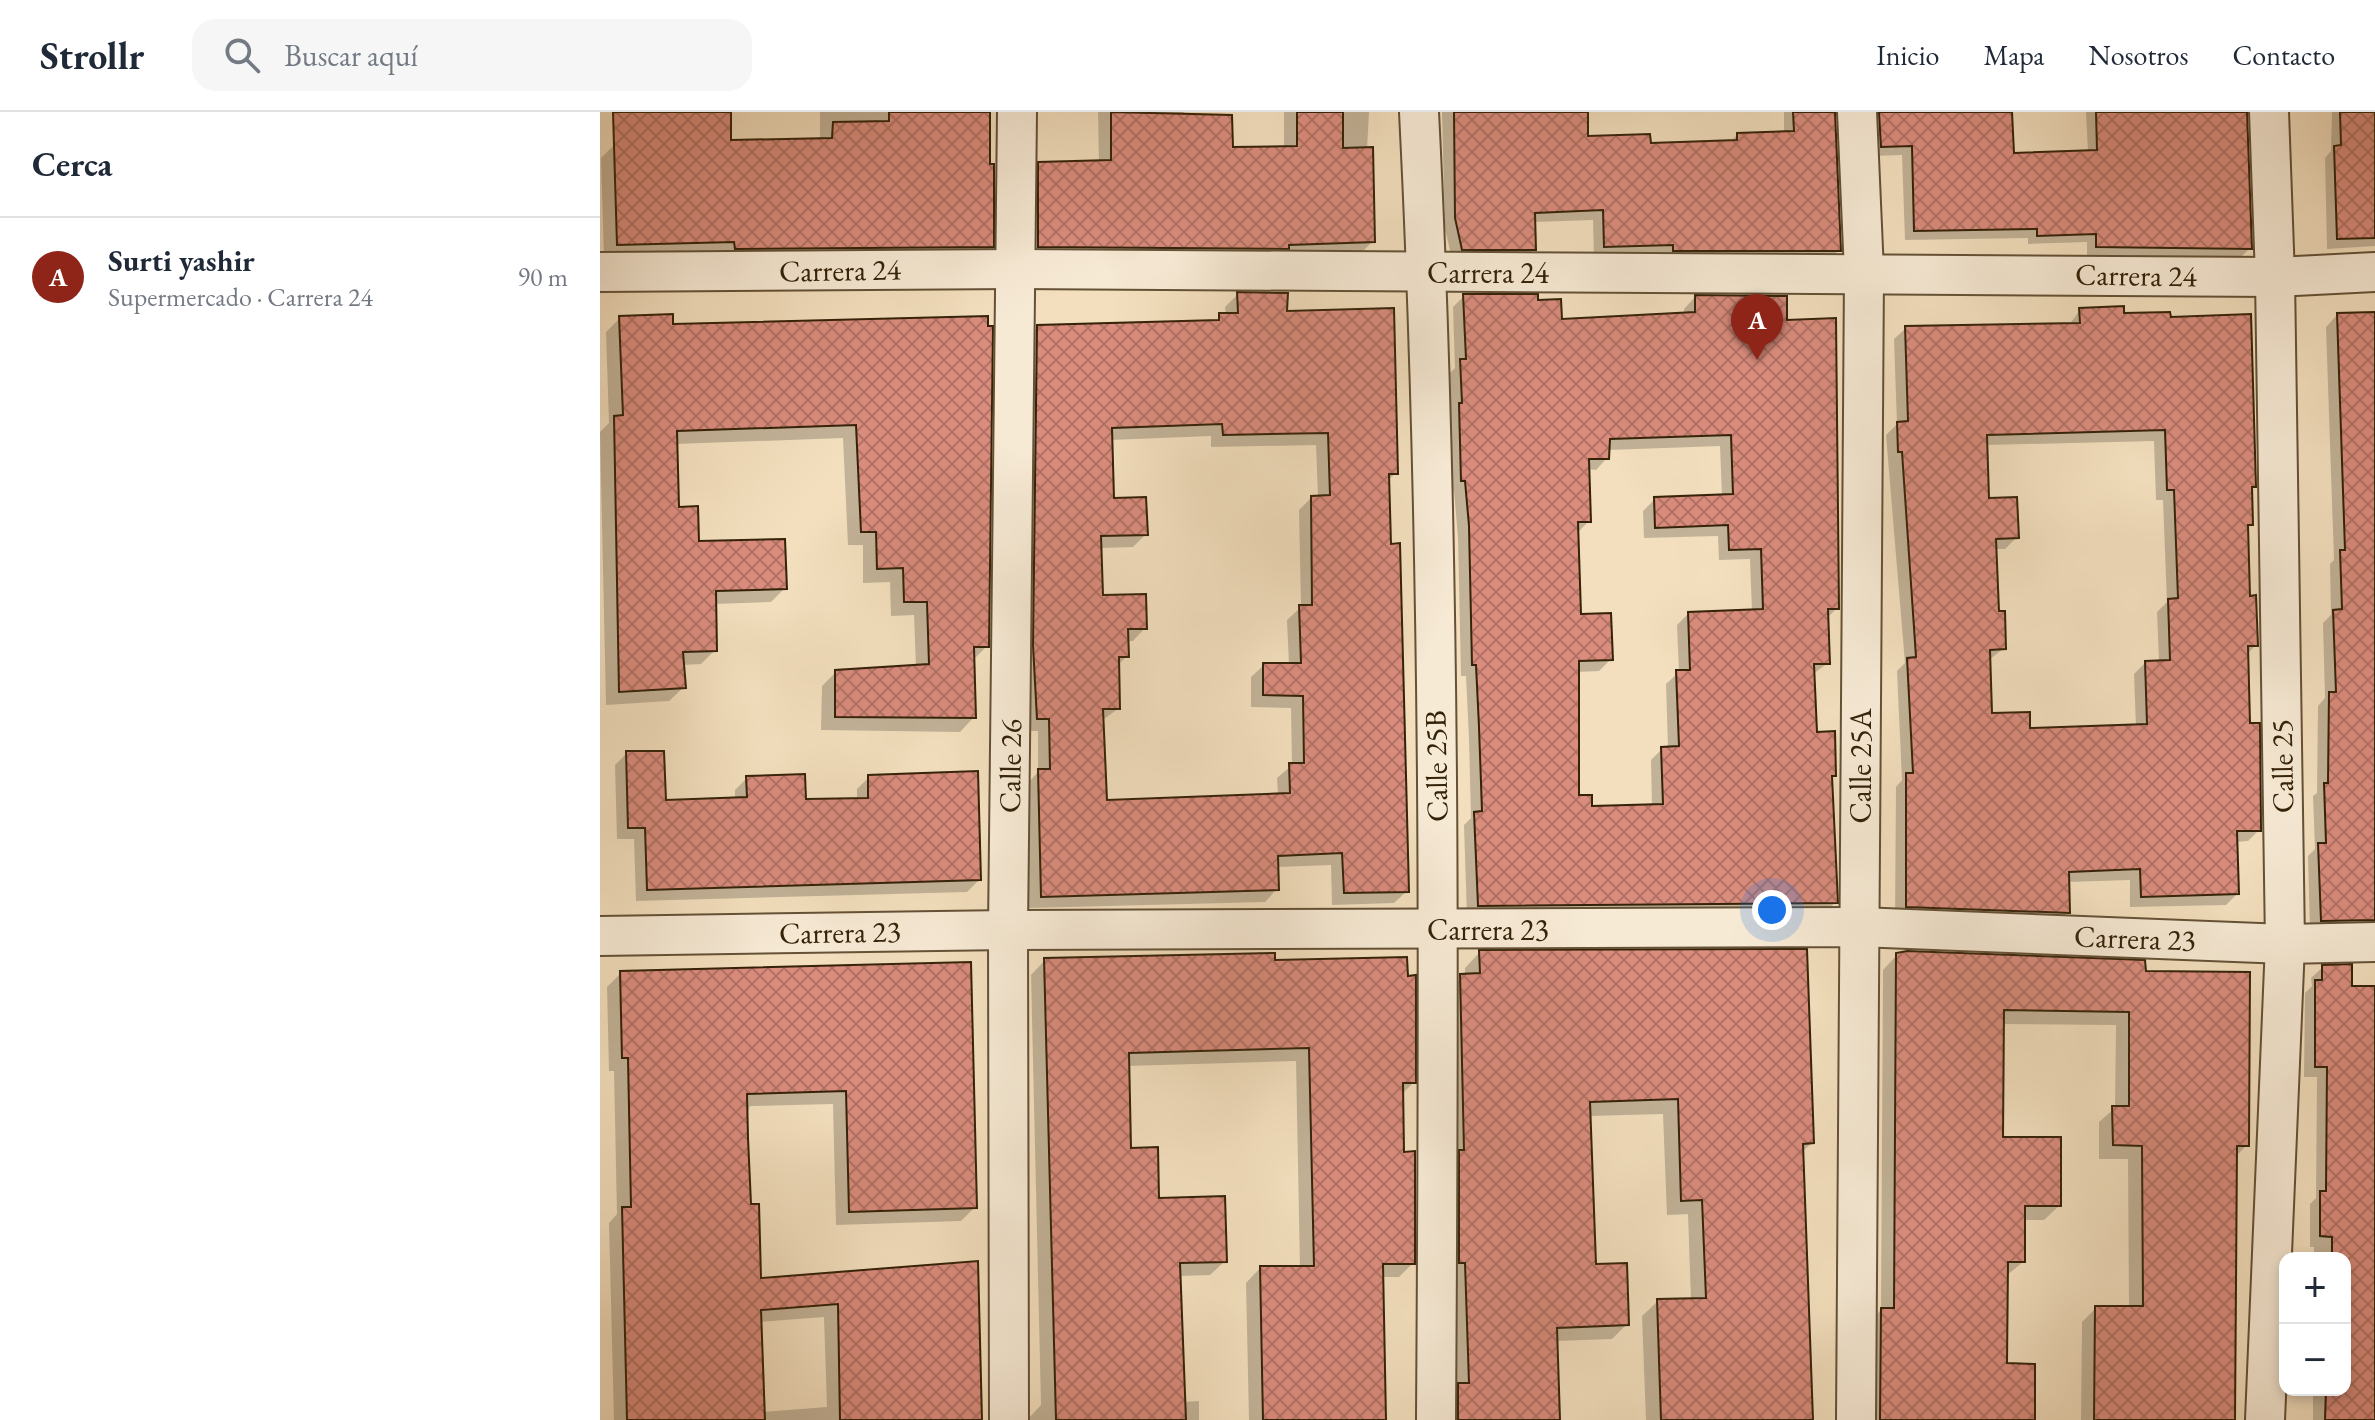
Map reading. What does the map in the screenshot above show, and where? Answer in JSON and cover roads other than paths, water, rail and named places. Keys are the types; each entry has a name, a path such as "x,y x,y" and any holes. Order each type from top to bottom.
{"street":[{"name":"Calle 26","path":"1009,1420 1008,930 1017,112"},
{"name":"Calle 25B","path":"1419,112 1427,272 1439,929 1436,1420"},
{"name":"Calle 25A","path":"1856,1420 1864,272 1857,112"},
{"name":"Calle 25","path":"2265,1420 2285,944 2275,277 2269,112"},
{"name":"Carrera 24","path":"600,272 1016,269 2275,277 2375,272"},
{"name":"Carrera 23","path":"600,936 1008,930 1859,927 2285,944 2375,942"}],"place":[{"name":"Surti yashir","path":"1757,360"}]}
